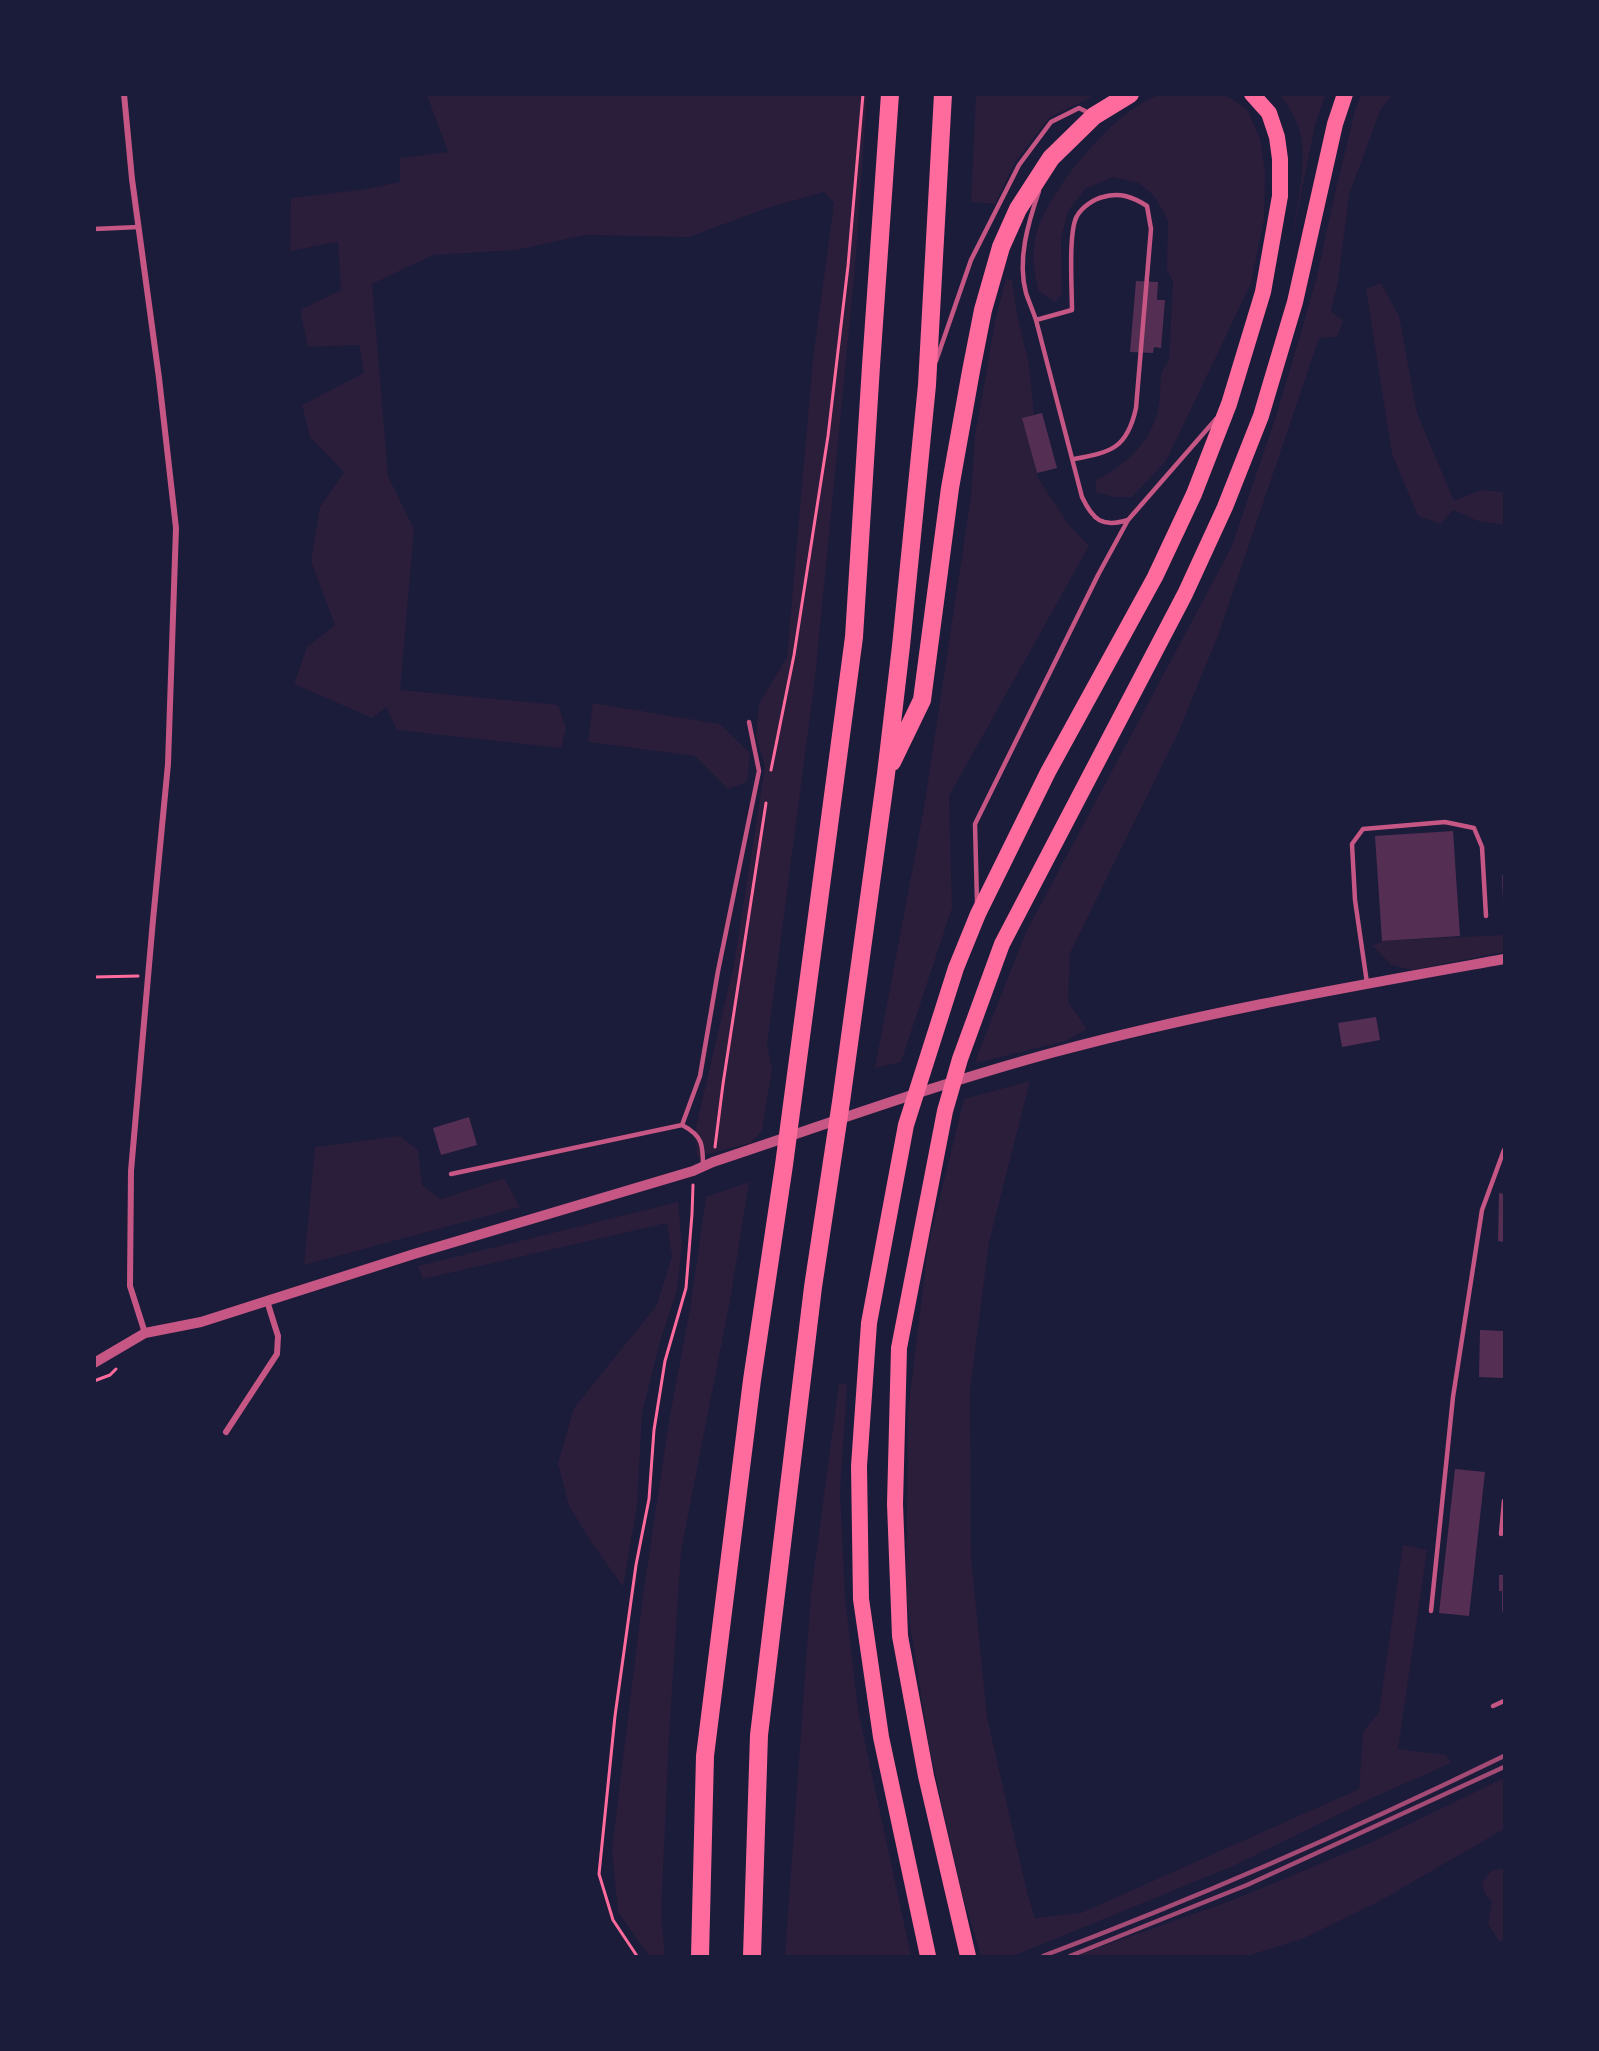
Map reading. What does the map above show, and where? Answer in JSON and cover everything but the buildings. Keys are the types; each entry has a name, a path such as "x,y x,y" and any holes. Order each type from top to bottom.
{"highway":[{"path":"700,1956 705,1756 752,1380 784,1165 854,637 870,366 890,94"},
{"path":"752,1956 759,1735 813,1287 841,1102 886,774 901,646 927,384 943,94"},
{"path":"886,774 922,700 950,488 970,371 1001,247 1018,209 1051,158 1094,116 1130,94"},
{"path":"927,1956 881,1737 861,1599 859,1466 869,1323 906,1125 956,968 978,914 1048,772 1155,577 1194,494 1229,404 1263,292 1280,196 1280,159 1277,137 1269,113 1252,94"},
{"path":"968,1956 926,1776 900,1636 895,1503 899,1348 945,1111 960,1059 1002,944 1185,594 1225,507 1261,416 1292,313 1335,124 1345,94"}],"street":[{"path":"124,94 176,528 168,764 131,1171 130,1286 145,1334"},
{"path":"94,1363 145,1334 201,1322 703,1166 989,1071 1055,1052 1140,1030 1367,983 1504,960"},
{"path":"226,1432 277,1354 278,1335 267,1301"}],"lane":[{"path":"927,384 971,260 1019,165 1051,122 1079,108 1094,116"},
{"path":"1051,158 1030,216 1024,247 1023,271 1026,293 1036,320 1074,459 1082,497 1090,512 1103,523 1115,524 1128,520"},
{"path":"1036,320 1072,309 1073,233 1077,216 1094,199 1112,195 1133,197 1147,206 1151,229 1133,424 1122,441 1106,453 1074,459"},
{"path":"94,229 139,227"},
{"path":"978,914 975,824 1098,575 1128,520 1229,404"},
{"path":"682,1125 700,1076 718,971 759,771 749,722"},
{"path":"1367,983 1355,900 1352,844 1363,829 1446,822 1474,828 1482,847 1485,916"},
{"path":"451,1174 682,1125 692,1130 703,1146 703,1166"},
{"path":"1431,1611 1453,1397 1482,1210 1504,1150"},
{"path":"1501,1534 1504,1502"},
{"path":"1493,1706 1504,1701"}],"path":[{"path":"769,781 794,655 828,436 848,266 863,94"},
{"path":"637,1956 613,1920 598,1874 615,1716 636,1565 649,1498 654,1430 664,1361 686,1288 692,1214 723,1084 768,792"},
{"path":"94,977 148,975"}],"shaded area":[{"path":"976,94 1093,95 1050,117 1015,162 995,204 971,202"},
{"path":"427,95 867,95 855,267 815,678 767,1045 772,1069 762,1131 750,1143 697,1157 696,1127 734,964 765,767 756,736 759,704 787,657 813,359 834,203 824,192 767,208 689,237 585,235 516,250 433,255 372,284 388,476 414,529 400,690 558,705 566,728 561,748 397,730 386,707 372,718 294,684 307,647 335,625 311,561 320,507 344,472 310,437 302,405 364,373 359,345 308,347 300,310 341,290 338,242 290,251 291,198 360,190 400,182 400,158 448,152"},
{"path":"1160,95 1225,95 1247,109 1260,139 1265,172 1264,219 1251,283 1166,461 1132,497 1114,497 1096,492 1096,480 1128,459 1145,440 1156,418 1161,376 1169,361 1173,281 1167,270 1168,220 1154,196 1139,183 1113,177 1085,189 1068,211 1061,239 1062,294 1055,302 1039,291 1033,254 1037,232 1044,214 1070,173 1105,132 1124,115"},
{"path":"1280,95 1325,95 1315,125 1292,240 1302,174 1303,148 1298,125"},
{"path":"1361,95 1392,95 1380,111 1349,195 1338,282 1331,311 1343,321 1337,337 1319,338 1219,633 1179,731 1070,953 1068,1002 1087,1029 1065,1041 976,1063 1025,934 1232,546 1276,416 1302,329 1317,276 1355,111"},
{"path":"1006,279 1012,280 1018,319 1029,364 1034,415 1023,418 1038,478 1069,525 1089,546 949,796 952,908 901,1062 875,1068 924,808 971,496 975,436 996,317"},
{"path":"1381,283 1399,316 1417,413 1454,501 1481,490 1504,492 1504,525 1478,521 1453,510 1441,524 1418,516 1392,454 1366,289"},
{"path":"593,703 720,724 750,753 747,782 728,789 695,756 588,742"},
{"path":"1504,935 1504,952 1412,970 1391,965 1373,946 1382,941"},
{"path":"1030,1081 989,1242 970,1390 971,1557 987,1717 1035,1918 1081,1913 1359,1789 1363,1732 1379,1712 1403,1545 1427,1550 1398,1749 1446,1755 1451,1763 1372,1798 1231,1867 1013,1956 981,1956 962,1894 929,1746 906,1599 908,1412 928,1246 964,1099"},
{"path":"400,1136 418,1150 422,1185 441,1199 504,1178 520,1207 304,1265 315,1147"},
{"path":"749,1182 731,1295 681,1551 669,1736 661,1914 665,1956 649,1956 618,1912 612,1849 643,1595 706,1197"},
{"path":"678,1202 682,1245 677,1290 660,1342 642,1413 637,1506 623,1587 569,1506 558,1463 574,1408 657,1305 672,1256 667,1223 423,1279 418,1266"},
{"path":"839,1383 847,1385 840,1491 845,1597 858,1710 911,1956 785,1956 811,1593"},
{"path":"1504,1778 1504,1829 1378,1902 1302,1939 1247,1956 1075,1956 1233,1900 1370,1843"},
{"path":"1504,1869 1504,1941 1499,1941 1488,1924 1492,1902 1485,1894 1482,1882 1492,1870"}],"railway":[{"path":"1043,1956 1276,1861 1504,1756"},
{"path":"1070,1956 1247,1885 1504,1767"}]}
